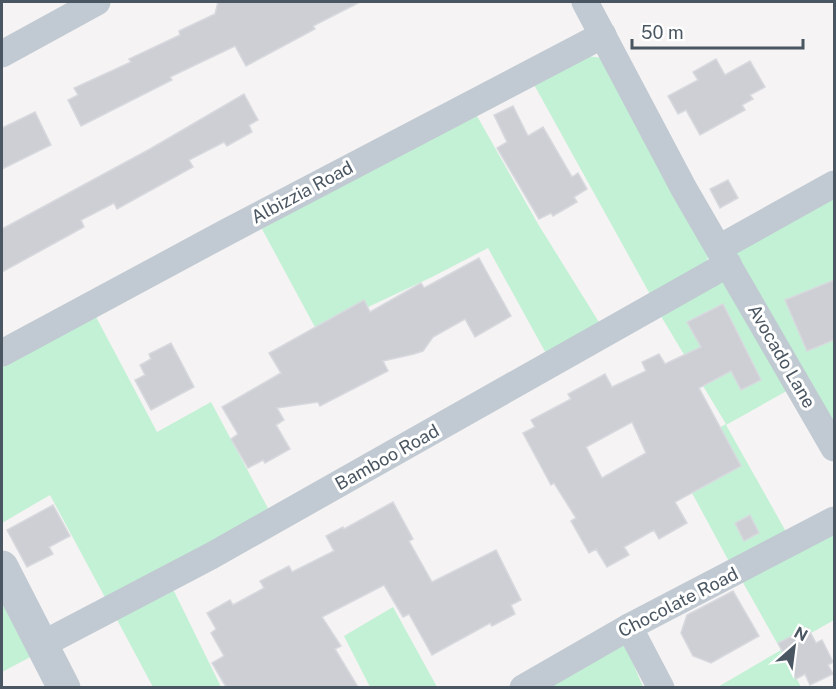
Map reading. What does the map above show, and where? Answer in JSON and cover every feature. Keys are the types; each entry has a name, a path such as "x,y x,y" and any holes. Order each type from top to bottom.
{"street":[{"path":"2,54 97,2"},
{"name":"Avocado Lane","path":"585,2 673,169 834,448"},
{"name":"Albizzia Road","path":"2,353 214,238 603,35"},
{"name":"Bamboo Road","path":"43,644 211,556 724,256 834,184"},
{"name":"Chocolate Road","path":"523,687 629,627 834,520"},
{"path":"2,567 64,687"},
{"path":"629,627 661,687"}],"green space":[{"path":"587,56 603,58 708,254 707,266 651,296 532,81"},
{"path":"477,116 538,224 602,327 548,357 488,248 317,331 262,229 310,201"},
{"path":"834,179 834,428 729,242"},
{"path":"717,280 733,283 792,388 726,425 789,537 732,567 671,454 726,424 659,313"},
{"path":"95,315 157,432 211,402 270,512 108,603 50,495 2,523 2,367"},
{"path":"834,529 834,620 781,650 741,579"},
{"path":"171,585 221,687 153,687 114,614"},
{"path":"2,594 36,654 2,672"},
{"path":"393,607 437,687 370,687 344,636"},
{"path":"621,635 643,687 520,688"},
{"path":"781,650 801,687 716,688"}],"building":[{"path":"218,2 360,2 313,26 315,29 246,66 235,46 170,77 172,80 81,126 68,100 78,95 74,88 131,62 129,59 180,35 179,31 215,14"},
{"path":"716,59 725,75 750,61 765,87 750,95 753,99 742,105 745,110 700,135 686,110 678,114 668,96 698,80 693,72"},
{"path":"244,94 258,120 249,125 252,132 227,146 224,142 189,160 193,167 117,209 114,203 81,220 84,227 2,272 2,229 150,149"},
{"path":"513,106 528,136 543,127 572,177 578,173 587,189 574,197 577,202 553,216 551,213 539,219 497,148 507,142 494,115"},
{"path":"35,112 51,145 2,169 2,128"},
{"path":"728,180 738,198 720,208 710,189"},
{"path":"479,258 511,316 475,337 465,319 433,337 423,351 383,361 388,371 320,406 318,402 277,408 284,420 276,425 290,449 265,463 263,460 248,468 231,439 238,434 222,407 281,373 269,353 364,300 370,312 421,283 424,288"},
{"path":"834,280 834,340 807,351 785,300"},
{"path":"723,304 761,380 741,390 731,371 699,388 741,466 675,502 687,523 659,539 654,530 624,547 629,555 607,567 596,549 589,553 571,521 576,518 554,483 551,485 523,433 535,427 531,420 571,399 568,394 605,374 612,387 646,371 642,362 659,354 665,364 701,347 687,322","holes":["632,422 646,453 602,478 586,447"]},
{"path":"171,343 194,387 151,410 135,380 145,375 140,365 151,359 149,354"},
{"path":"393,502 413,539 409,541 432,582 496,550 521,600 511,605 515,614 492,626 490,623 432,655 409,614 403,617 384,585 322,617 341,646 335,649 358,687 226,687 212,663 224,656 211,633 216,629 207,613 230,600 233,605 264,588 260,581 289,566 292,572 334,551 326,536 343,527 344,529"},
{"path":"53,505 70,536 49,547 53,554 27,567 7,530"},
{"path":"750,515 759,533 744,541 735,523"},
{"path":"733,591 759,636 711,663 693,656 681,633 687,615"},
{"path":"808,628 816,643 822,640 833,662 828,665 833,674 810,685 805,674 796,679 778,643"}]}
